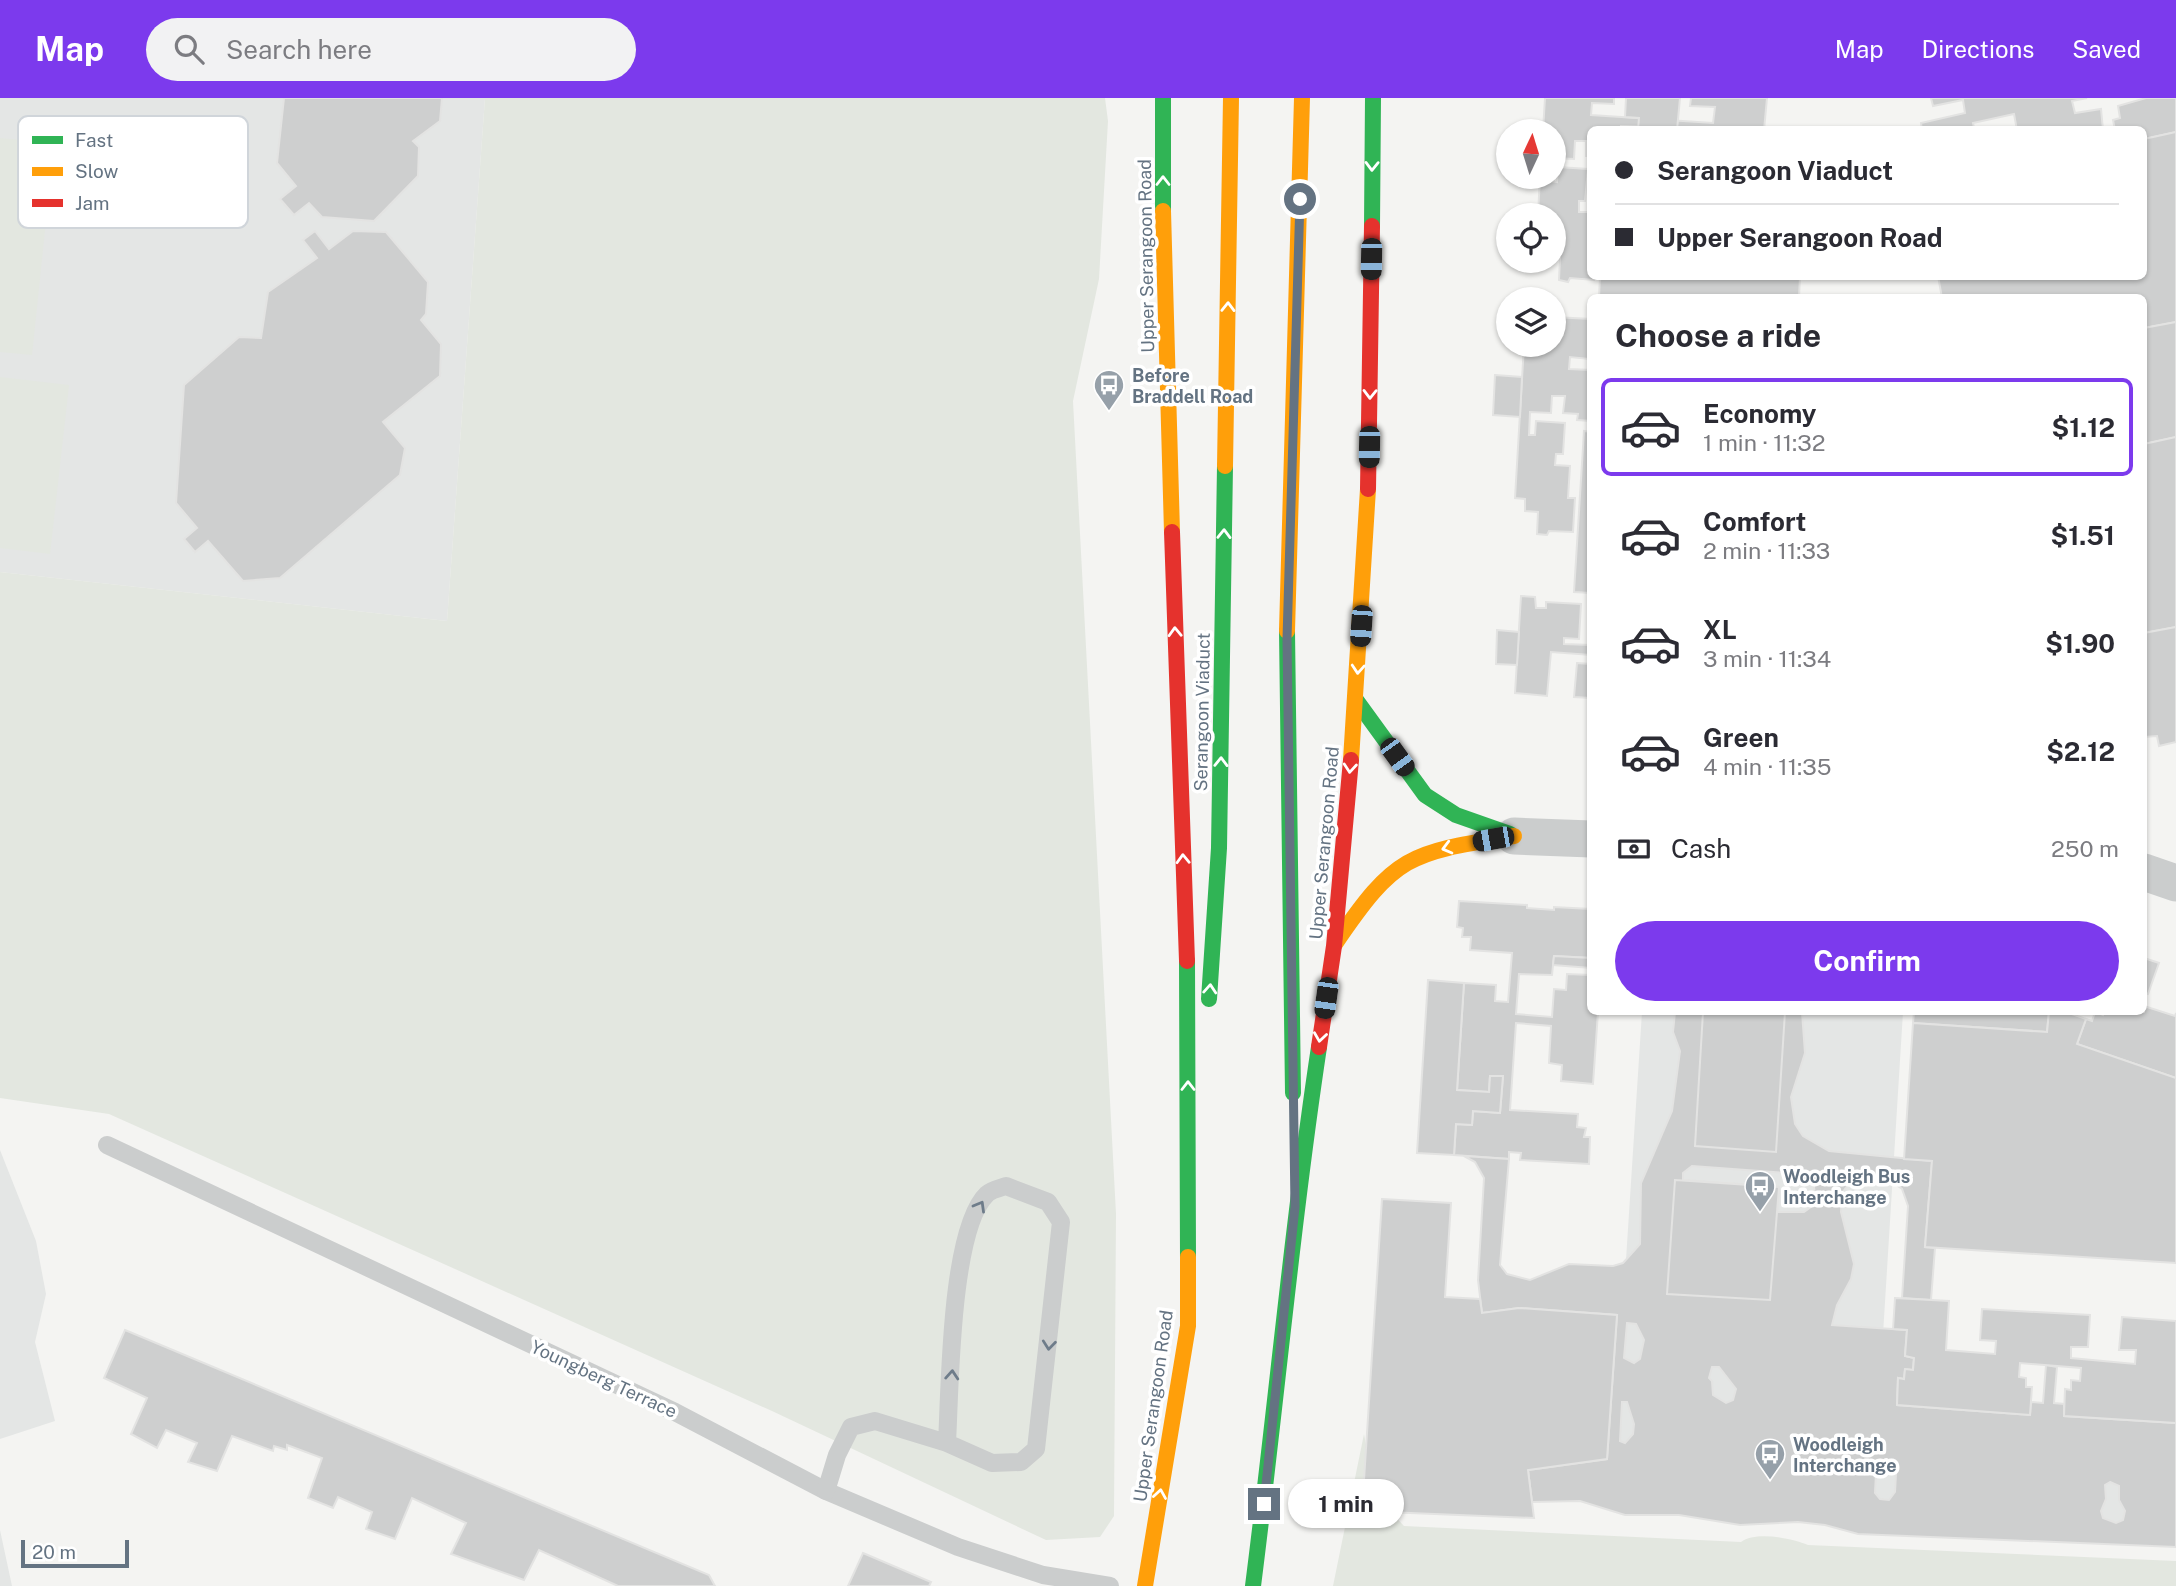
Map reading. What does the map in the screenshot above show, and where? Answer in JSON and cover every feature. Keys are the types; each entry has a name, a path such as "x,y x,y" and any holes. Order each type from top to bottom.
{"main road":[{"name":"Upper Serangoon Road","path":"1145,1586 1188,1326 1189,1021 1163,250 1163,98"},
{"name":"Serangoon Viaduct","path":"1209,1012 1219,848 1231,98"},
{"path":"1295,1207 1287,639 1302,98"},
{"name":"Upper Serangoon Road","path":"1253,1586 1280,1372 1295,1207 1334,946 1356,701 1368,528 1373,98"},
{"path":"1356,701 1425,794 1456,815 1514,835"},
{"path":"1334,946 1367,898 1405,861 1450,847 1514,835"},
{"path":"1188,1326 1204,1080"}],"street":[{"path":"1514,835 1587,839"},
{"path":"2147,873 2176,883"}],"lane":[{"name":"Youngberg Terrace","path":"107,1145 675,1412 826,1491 958,1547 1031,1571 1110,1586"},
{"path":"826,1491 837,1455 852,1427 875,1421 947,1443 992,1463 1021,1462 1036,1449 1061,1222 1048,1202 1006,1186 988,1193 976,1209 959,1270 947,1443"}],"shaded area":[{"path":"0,98 485,98 447,621 0,572"},
{"path":"485,98 1105,98 1108,121 1099,279 1073,401 1116,1214 1114,1516 1100,1537 1046,1540 772,1411 109,1114 0,1098 0,572 447,621"},
{"path":"0,138 18,140 18,228 45,228 32,355 0,352"},
{"path":"0,377 69,385 50,554 0,548"},
{"name":"Woodleigh Bus Interchange","path":"1642,1015 1903,1015 1878,1415 2176,1434 2176,1528 1611,1492"},
{"path":"0,1150 36,1241 46,1294 35,1342 55,1421 0,1439"},
{"path":"1364,1434 1375,1484 1386,1504 1404,1526 1741,1542 1764,1536 1808,1545 2176,1561 2176,1586 1333,1586"},
{"path":"0,1530 12,1586 0,1586"}],"building":[{"path":"284,98 442,98 440,121 413,141 419,147 418,176 374,221 322,217 309,203 294,215 280,199 296,186 277,163"},
{"path":"1545,98 1614,98 1614,104 1592,103 1591,115 1713,123 1715,107 1690,106 1691,98 1767,98 1764,126 1587,126 1587,156 1586,141 1575,141 1574,159 1566,159 1566,119 1544,119"},
{"path":"1626,98 1680,98 1677,126 1638,126 1639,118 1625,117"},
{"path":"1931,98 2087,98 2072,101 2075,113 2101,109 2103,126 2016,126 2014,114 1973,123 1974,126 1921,126 1921,123 1965,113 1963,100 1933,106"},
{"path":"2146,98 2176,98 2176,132 2147,138 2147,126 2114,126 2113,120 2120,118 2118,106"},
{"path":"2176,132 2176,322 2147,327 2147,294 1941,294 1939,280 2147,280 2147,138"},
{"path":"1566,168 1587,169 1585,201 1579,201 1579,212 1587,212 1587,279 1570,278 1568,282 1559,280 1559,273 1566,273 1566,203 1539,203 1539,189 1566,189"},
{"path":"315,231 329,249 353,231 386,232 428,282 426,314 421,320 441,344 440,376 383,422 405,448 400,475 280,578 243,581 208,541 195,552 184,539 197,528 176,503 184,385 239,337 261,338 268,292 317,258 303,240"},
{"path":"1600,280 1800,280 1799,294 1599,294"},
{"path":"1566,318 1587,319 1587,359 1570,357 1569,369 1587,370 1587,421 1577,420 1578,414 1563,413 1565,396 1552,396 1551,413 1530,412 1529,435 1535,435 1536,421 1565,423 1563,454 1556,454 1555,465 1570,466 1568,498 1575,498 1573,532 1549,531 1547,535 1537,534 1538,512 1525,511 1525,499 1515,498 1523,357 1566,357"},
{"path":"2176,322 2176,437 2147,443 2147,327"},
{"path":"1495,375 1522,377 1520,417 1493,415"},
{"path":"1584,431 1587,431 1587,593 1574,592"},
{"path":"2176,437 2176,627 2147,632 2147,443"},
{"path":"1521,596 1535,597 1536,608 1546,608 1546,602 1581,604 1579,639 1564,638 1564,644 1587,645 1587,655 1551,652 1547,696 1515,693"},
{"path":"2176,627 2176,742 2159,746 2157,736 2147,737 2147,632"},
{"path":"1497,630 1519,632 1517,665 1496,664"},
{"path":"1577,663 1587,664 1587,698 1574,697"},
{"path":"1459,901 1527,905 1527,908 1554,910 1554,907 1587,909 1587,958 1554,956 1552,975 1519,974 1516,1014 1552,1017 1554,989 1566,990 1567,974 1587,975 1587,1015 1598,1015 1593,1084 1561,1081 1562,1065 1549,1063 1551,1026 1516,1023 1510,1110 1578,1114 1577,1127 1586,1128 1584,1137 1590,1137 1589,1164 1520,1160 1521,1153 1509,1152 1509,1159 1454,1155 1456,1124 1472,1125 1473,1111 1500,1113 1503,1076 1490,1076 1489,1092 1457,1090 1464,983 1496,985 1495,1001 1508,1002 1512,953 1470,950 1471,937 1462,937 1463,928 1457,927"},
{"path":"1554,956 1587,958 1587,968 1553,965"},
{"path":"2147,959 2159,963 2147,994"},
{"path":"1428,980 1464,983 1457,1090 1489,1092 1490,1076 1503,1076 1500,1113 1473,1111 1472,1125 1456,1124 1454,1155 1417,1153"},
{"path":"2147,1007 2175,1016 2176,1013 2176,1078 2077,1044 2086,1019 2092,1021 2094,1015 2147,1015"},
{"name":"Woodleigh Bus Interchange","path":"1675,1015 1802,1015 1805,1053 1791,1097 1795,1124 1803,1136 1829,1151 1932,1161 1925,1247 1935,1248 1931,1300 1902,1298 1908,1206 1902,1189 1891,1181 1857,1179 1851,1181 1842,1193 1841,1212 1854,1264 1851,1279 1837,1305 1832,1325 1907,1330 1905,1356 1914,1358 1913,1370 1905,1369 1904,1379 1898,1378 1897,1405 2030,1415 2031,1402 2043,1403 2046,1365 2057,1367 2054,1403 2064,1404 2064,1416 2176,1423 2176,1547 1858,1534 1825,1525 1798,1522 1740,1525 1679,1515 1625,1515 1580,1501 1532,1502 1528,1470 1607,1459 1617,1315 1519,1308 1482,1313 1478,1280 1484,1178 1475,1162 1464,1156 1509,1159 1500,1265 1507,1274 1530,1280 1569,1264 1613,1266 1623,1263 1640,1244 1641,1183 1672,1111 1680,1051 1673,1032","holes":["1692,1166 1799,1174 1813,1180 1815,1194 1811,1207 1804,1212 1777,1212 1779,1187 1683,1180 1683,1173","1627,1323 1636,1324 1644,1340 1640,1359 1634,1363 1624,1358","1712,1367 1719,1367 1736,1389 1733,1400 1726,1403 1713,1395 1712,1381 1709,1378","1622,1402 1627,1402 1634,1424 1633,1434 1625,1443 1620,1441","1881,1467 1889,1467 1896,1474 1895,1492 1889,1500 1880,1499 1875,1493 1876,1473","2110,1482 2119,1486 2119,1500 2125,1511 2123,1520 2116,1523 2103,1518 2101,1511 2106,1499 2105,1485"]},
{"path":"1703,1015 1785,1015 1776,1152 1695,1146"},
{"path":"1914,1015 2049,1015 2047,1032 1913,1023"},
{"path":"2049,1015 2075,1015 2086,1019 2077,1044 2176,1078 2176,1263 1925,1247 1932,1161 1904,1159 1913,1023 2047,1032"},
{"path":"1675,1180 1779,1187 1770,1300 1667,1294"},
{"path":"1382,1199 1451,1203 1445,1297 1480,1299 1482,1313 1519,1308 1617,1315 1607,1459 1528,1470 1534,1518 1362,1511"},
{"path":"1895,1298 1949,1301 1946,1350 1995,1354 1996,1341 1980,1340 1982,1309 2090,1315 2088,1347 2071,1347 2071,1358 2135,1364 2136,1350 2119,1350 2122,1317 2176,1321 2176,1423 2064,1416 2065,1389 2071,1390 2071,1380 2080,1381 2081,1368 2020,1363 2019,1377 2026,1378 2026,1387 2032,1387 2030,1415 1897,1405 1898,1378 1904,1379 1905,1369 1913,1370 1914,1358 1905,1356 1907,1330 1893,1329"},
{"path":"125,1330 709,1575 715,1586 618,1586 539,1550 524,1580 451,1554 466,1523 412,1498 395,1539 366,1529 372,1512 338,1497 333,1508 308,1498 322,1458 287,1445 287,1450 274,1446 273,1451 232,1436 217,1471 188,1462 197,1443 166,1430 157,1448 131,1434 147,1398 104,1378"},
{"path":"863,1553 931,1582 929,1586 848,1586"}],"traffic: fast":[{"path":"1163,98 1163,211"},
{"path":"1372,226 1373,98"},
{"path":"1209,999 1219,848 1225,466"},
{"path":"1287,631 1293,1093"},
{"path":"1356,700 1425,795 1456,815 1510,834"},
{"path":"1187,961 1188,1257"},
{"path":"1253,1586 1319,1047"}],"traffic: slow":[{"path":"1225,466 1231,98"},
{"path":"1287,631 1302,98"},
{"path":"1163,211 1172,532"},
{"path":"1351,760 1368,489"},
{"path":"1335,944 1374,892 1408,863 1450,847 1514,836"},
{"path":"1145,1586 1188,1326 1188,1257"}],"traffic: jam":[{"path":"1368,489 1372,226"},
{"path":"1172,532 1187,961"},
{"path":"1319,1047 1334,946 1351,760"}],"place":[{"name":"Before Braddell Road","path":"1109,412"},
{"name":"Woodleigh Bus Interchange","path":"1760,1213"},
{"name":"Woodleigh Interchange","path":"1770,1481"}],"route":[{"path":"1264,1504 1280,1372 1295,1207 1287,639 1300,199"}]}
